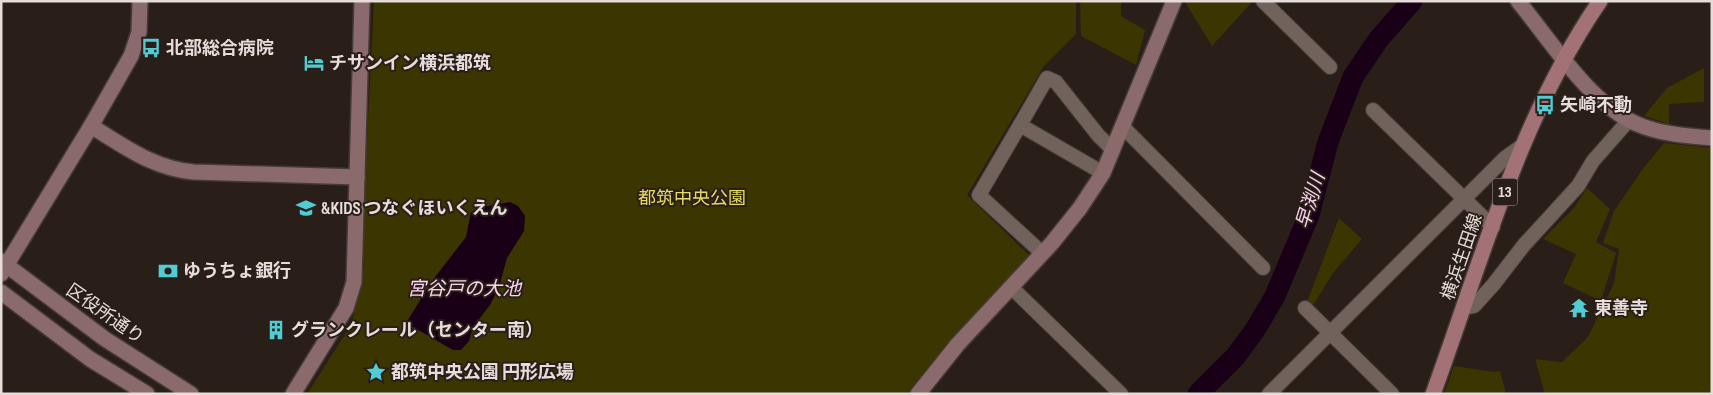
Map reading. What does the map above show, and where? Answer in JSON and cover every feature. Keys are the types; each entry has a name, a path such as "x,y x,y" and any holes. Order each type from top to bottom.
{"main road":[{"name":"横浜生田線","path":"1433,394 1492,226 1540,102 1564,57 1600,1"}],"street":[{"path":"2,267 92,126 131,56 138,32 140,1"},
{"path":"292,394 346,308 352,294 354,282 362,1"},
{"path":"918,394 1011,286 1042,254 1080,208 1103,172 1113,150 1174,1"},
{"path":"1263,1 1330,67"},
{"path":"1518,1 1592,93 1608,107 1629,120 1659,131 1712,138"},
{"path":"1042,254 979,195 1047,78 1056,82 1098,135 1113,150"},
{"path":"1373,110 1492,226"},
{"path":"1464,308 1474,306 1524,245 1578,186 1594,161 1629,120"},
{"path":"1020,125 1103,172"},
{"path":"92,126 146,159 168,168 194,172 357,177"},
{"path":"1122,126 1263,268"},
{"path":"1269,394 1505,158 1523,145"},
{"name":"区役所通り","path":"2,267 190,394"},
{"path":"1011,286 1121,394"},
{"path":"1,292 90,358 147,394"},
{"path":"1304,308 1392,394"}],"green space":[{"name":"都筑中央公園","path":"374,1 1076,1 1076,34 1044,66 967,195 1031,257 910,394 307,394 351,325 364,266 362,239"},
{"path":"1080,1 1121,1 1121,16 1145,30 1136,65 1081,36"},
{"path":"1250,1 1251,3 1212,46 1185,2"},
{"path":"1704,68 1704,102 1669,104 1669,124 1644,116 1667,88"},
{"path":"1664,143 1712,148 1712,394 1545,394 1535,359 1562,362 1588,337 1614,283 1619,249 1603,243 1614,211 1642,170"},
{"path":"1587,188 1610,209 1596,242 1616,253 1601,301 1563,283 1576,254 1543,239 1574,208"},
{"path":"1339,218 1362,239 1333,273 1312,307 1307,302"},
{"path":"1454,366 1494,372 1500,371 1506,394 1444,394"}],"water":[{"name":"宮谷戸の大池","path":"510,202 518,206 525,216 524,231 507,258 499,287 490,305 473,327 469,341 461,350 453,350 406,323 432,281 466,237 471,212 483,207"}],"waterway":[{"name":"早渕川","path":"1198,394 1235,357 1255,330 1275,296 1309,215 1328,142 1353,77 1378,40 1412,1"}],"place":[{"name":"北部総合病院","path":"151,48"},
{"name":"チサンイン横浜都筑","path":"314,63"},
{"name":"矢崎不動","path":"1545,105"},
{"name":"&KIDS つなぐほいくえん","path":"306,208"},
{"name":"ゆうちょ銀行","path":"168,271"},
{"name":"東善寺","path":"1579,308"},
{"name":"グランクレール（センター南）","path":"276,330"},
{"name":"都筑中央公園 円形広場","path":"376,372"}]}
